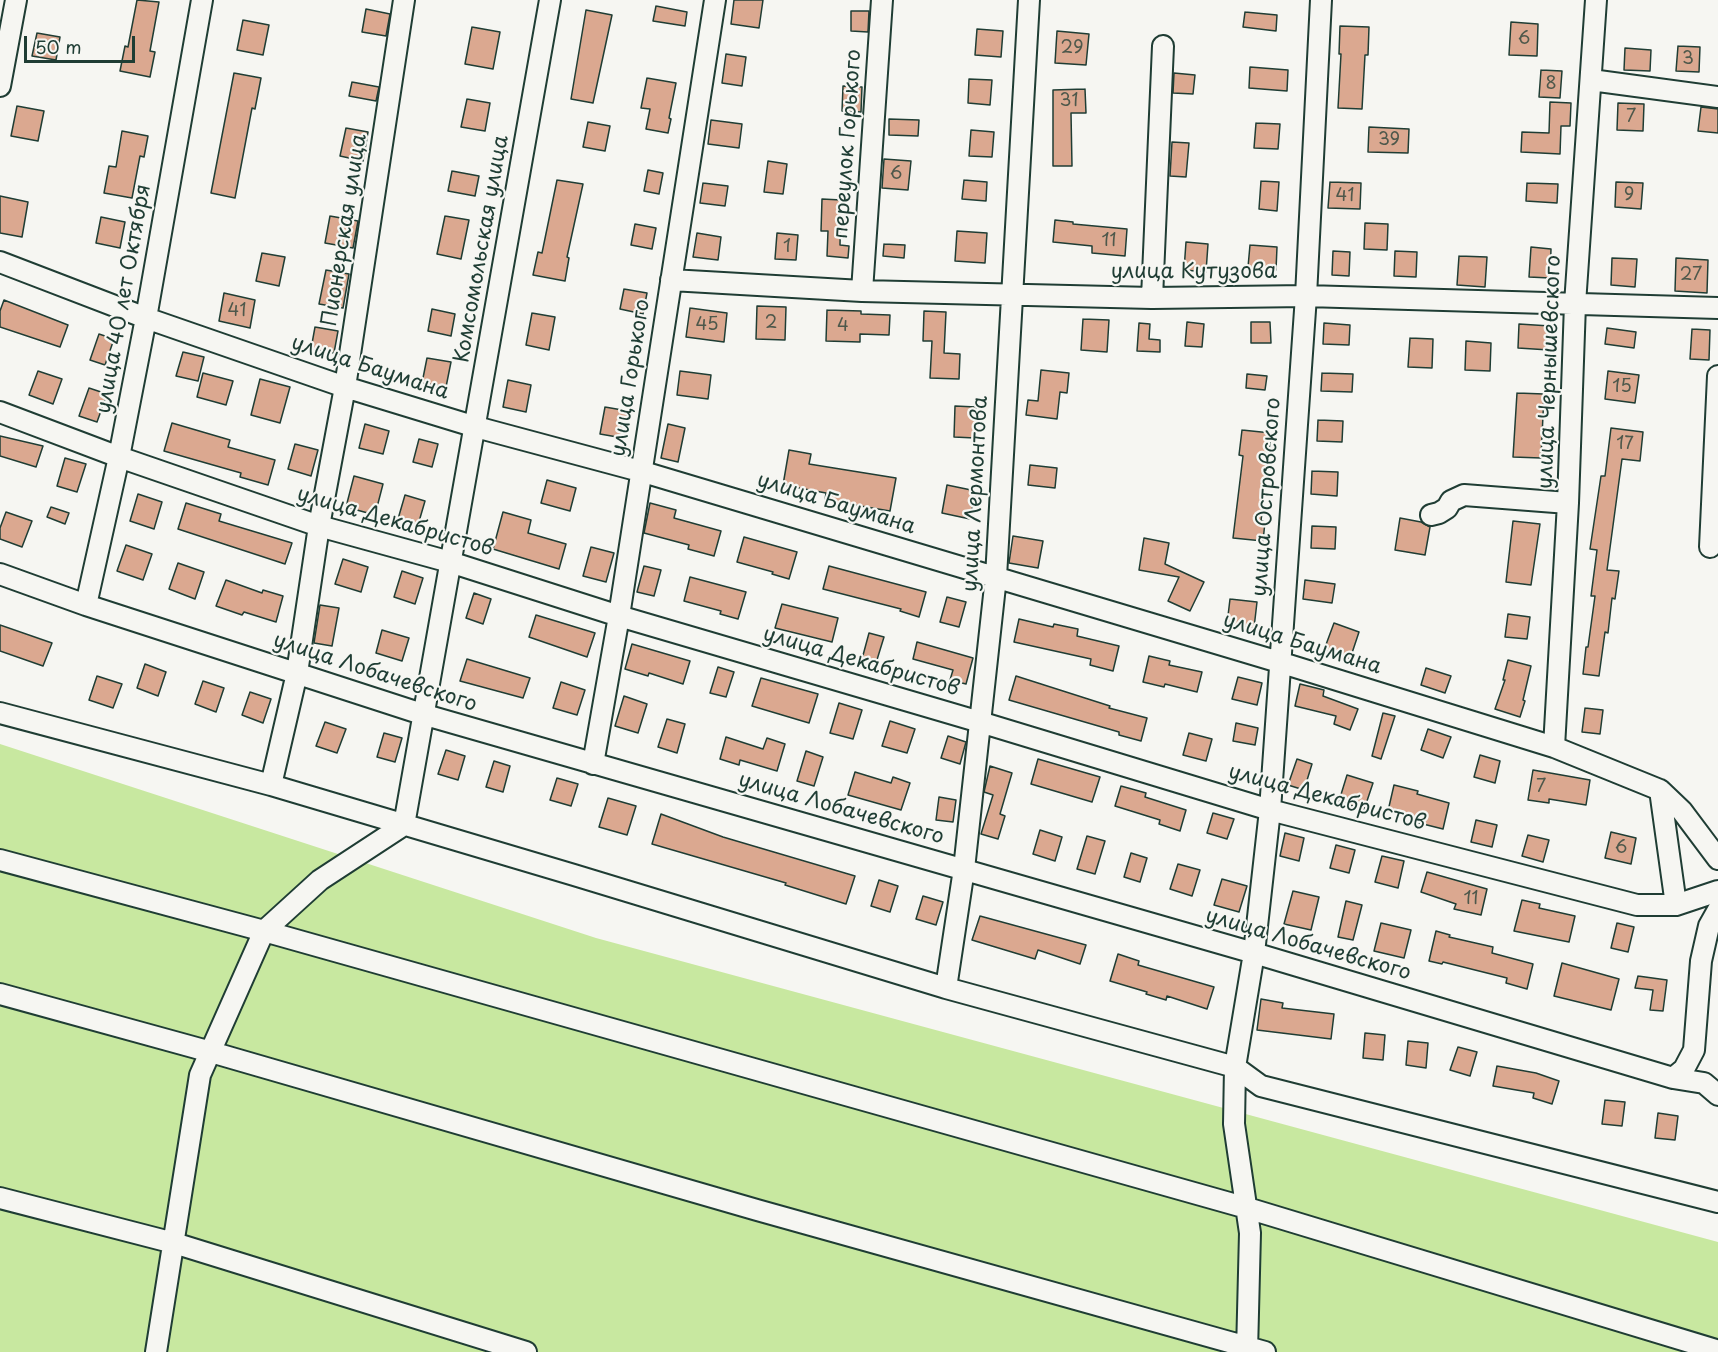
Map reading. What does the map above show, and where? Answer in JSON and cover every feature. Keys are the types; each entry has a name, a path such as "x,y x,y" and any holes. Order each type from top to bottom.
{"street":[{"path":"0,86 16,0"},
{"name":"улица 40 лет Октября","path":"86,605 119,457 146,318 202,0"},
{"name":"Пионерская улица","path":"271,785 297,673 319,526 345,387 404,0"},
{"name":"Комсомольская улица","path":"404,825 550,0"},
{"name":"улица Горького","path":"592,764 619,616 715,0"},
{"name":"переулок Горького","path":"862,291 882,0"},
{"name":"улица Лермонтова","path":"946,988 964,869 996,577 1029,0"},
{"name":"улица Островского","path":"1253,1350 1250,1233 1234,1124 1235,1067 1254,953 1270,810 1306,296 1321,0"},
{"name":"улица Чернышевского","path":"1554,747 1568,503 1575,303 1596,0"},
{"path":"1152,298 1163,46"},
{"path":"1591,80 1718,96"},
{"name":"улица Баумана","path":"0,262 146,318 345,387 476,428 640,471 1279,662 1554,747 1660,790"},
{"name":"улица Кутузова","path":"671,280 862,291 1152,298 1306,296 1718,308"},
{"path":"1710,547 1718,376"},
{"name":"улица Декабристов","path":"0,412 119,457 319,526 450,562 619,616 1270,810 1637,905 1676,905 1718,891"},
{"path":"1431,515 1439,513 1457,497 1464,495 1568,503"},
{"name":"улица Лобачевского","path":"0,574 86,605 422,714 1254,953 1672,1078 1704,1083 1718,1095"},
{"path":"0,713 271,785 946,988 1235,1067 1260,1086 1718,1202"},
{"path":"1660,790 1682,811 1718,859"},
{"path":"1660,790 1676,905"},
{"path":"156,1352 200,1075 264,931 320,880 404,825"},
{"path":"0,860 264,931 1247,1208 1716,1350"},
{"path":"1672,1078 1684,1069 1694,1050 1701,962 1708,926 1718,910"},
{"path":"0,994 211,1052 1253,1350"},
{"path":"0,1198 174,1243 526,1352"}],"green space":[{"path":"0,744 596,938 1718,1242 1718,1352 0,1352"}],"building":[{"path":"137,0 159,2 150,51 155,52 150,77 120,71 125,46 128,47"},
{"path":"734,0 763,0 759,28 731,24"},
{"path":"656,6 687,12 685,26 653,21"},
{"path":"366,9 390,14 386,36 362,32"},
{"path":"586,10 612,15 593,103 571,99"},
{"path":"851,11 869,11 868,32 851,31"},
{"path":"1245,12 1277,15 1276,31 1243,27"},
{"path":"243,20 269,25 263,55 237,50"},
{"path":"1511,22 1538,24 1537,56 1509,55"},
{"path":"1340,26 1369,27 1362,109 1338,108"},
{"path":"472,27 500,32 493,69 465,64"},
{"path":"977,29 1003,31 1001,57 975,55"},
{"path":"1057,31 1089,34 1086,65 1055,63"},
{"path":"37,33 60,37 56,60 32,56"},
{"path":"1678,46 1700,47 1699,72 1676,71"},
{"path":"1625,48 1651,50 1650,71 1624,70"},
{"path":"726,54 746,57 742,86 722,83"},
{"path":"1250,67 1288,70 1287,91 1249,88"},
{"path":"1541,70 1562,71 1560,98 1539,97"},
{"path":"234,73 261,78 255,109 252,108 235,198 211,193"},
{"path":"1174,73 1195,75 1193,94 1173,93"},
{"path":"647,78 676,83 668,133 646,129 650,109 641,108"},
{"path":"969,79 992,80 990,105 968,103"},
{"path":"352,82 379,87 376,101 349,96"},
{"path":"843,86 862,87 861,112 842,111"},
{"path":"1085,89 1086,113 1071,113 1072,166 1053,166 1053,90"},
{"path":"467,99 490,103 485,131 461,127"},
{"path":"1550,102 1571,103 1570,126 1561,126 1560,154 1521,152 1522,132 1549,133"},
{"path":"1618,103 1644,104 1643,131 1617,130"},
{"path":"17,106 44,111 38,141 11,136"},
{"path":"1701,107 1718,109 1718,133 1698,131"},
{"path":"889,119 919,120 918,136 889,135"},
{"path":"711,120 742,124 739,148 708,144"},
{"path":"588,122 610,126 605,151 583,147"},
{"path":"1256,123 1280,124 1278,149 1254,148"},
{"path":"1369,127 1409,129 1408,153 1368,152"},
{"path":"346,128 368,132 363,161 340,156"},
{"path":"971,130 994,132 992,157 969,156"},
{"path":"122,131 148,136 144,157 140,156 132,198 104,193 109,166 116,167"},
{"path":"1172,142 1189,143 1186,177 1170,176"},
{"path":"884,159 911,161 908,190 882,188"},
{"path":"768,161 787,164 783,194 764,192"},
{"path":"648,170 663,173 659,194 644,191"},
{"path":"452,171 479,176 475,196 448,191"},
{"path":"557,180 583,184 567,257 569,258 565,281 533,275 538,252 542,253"},
{"path":"964,180 987,182 986,201 962,199"},
{"path":"1261,181 1279,182 1277,211 1259,209"},
{"path":"1330,182 1361,183 1360,209 1328,208"},
{"path":"1616,182 1643,183 1641,209 1615,207"},
{"path":"703,183 728,186 725,206 700,203"},
{"path":"1527,183 1558,184 1557,203 1526,201"},
{"path":"0,196 28,202 22,237 0,233"},
{"path":"822,199 841,200 840,245 849,246 848,258 827,256 828,231 821,231"},
{"path":"330,216 358,221 353,248 325,243"},
{"path":"445,216 469,220 461,259 437,254"},
{"path":"101,217 125,222 120,248 96,243"},
{"path":"1055,220 1127,229 1125,256 1092,253 1092,246 1053,242"},
{"path":"1365,223 1388,224 1387,250 1364,249"},
{"path":"635,224 656,228 652,249 631,245"},
{"path":"957,231 987,233 985,263 955,261"},
{"path":"697,233 721,237 718,260 693,257"},
{"path":"777,233 798,235 796,260 775,259"},
{"path":"1186,242 1208,244 1206,272 1184,270"},
{"path":"884,244 905,245 904,258 883,256"},
{"path":"1250,245 1277,247 1276,270 1248,267"},
{"path":"1531,247 1551,249 1550,278 1529,277"},
{"path":"1333,251 1350,252 1349,276 1332,275"},
{"path":"1395,251 1417,252 1416,277 1394,276"},
{"path":"262,253 285,257 279,286 256,281"},
{"path":"1459,256 1487,257 1485,287 1457,285"},
{"path":"1612,258 1637,259 1635,287 1611,285"},
{"path":"1676,258 1708,260 1707,293 1675,291"},
{"path":"326,270 349,274 343,308 319,304"},
{"path":"624,289 647,293 643,314 620,309"},
{"path":"224,293 255,300 250,328 219,321"},
{"path":"4,300 68,325 60,347 0,327 0,311"},
{"path":"757,306 786,307 785,340 756,339"},
{"path":"690,308 727,313 724,342 686,337"},
{"path":"432,309 455,314 451,336 428,331"},
{"path":"827,310 890,315 889,335 860,334 860,342 826,341"},
{"path":"924,311 946,312 944,353 960,354 959,379 930,378 932,341 923,341"},
{"path":"532,313 555,317 549,350 526,345"},
{"path":"1083,319 1109,320 1107,352 1081,350"},
{"path":"1187,322 1204,324 1202,347 1185,346"},
{"path":"1251,322 1270,322 1271,343 1251,343"},
{"path":"1139,323 1150,324 1149,339 1160,340 1160,352 1137,351"},
{"path":"1324,323 1350,325 1349,345 1323,344"},
{"path":"1519,324 1550,326 1549,350 1518,348"},
{"path":"315,327 338,331 334,353 311,349"},
{"path":"1607,328 1636,332 1634,348 1605,344"},
{"path":"1692,329 1710,330 1709,360 1690,359"},
{"path":"99,334 114,339 105,365 90,360"},
{"path":"1410,338 1433,339 1432,368 1408,367"},
{"path":"1466,341 1491,343 1490,371 1465,370"},
{"path":"183,352 204,357 198,381 176,376"},
{"path":"427,358 451,362 446,387 422,383"},
{"path":"1041,370 1069,373 1067,393 1060,392 1057,419 1026,415 1028,400 1038,401"},
{"path":"38,371 62,379 53,404 29,395"},
{"path":"680,371 711,375 708,399 677,395"},
{"path":"1608,371 1639,375 1635,403 1605,399"},
{"path":"203,373 233,381 226,405 197,397"},
{"path":"1322,373 1353,374 1352,392 1321,391"},
{"path":"1247,374 1267,376 1265,390 1246,388"},
{"path":"260,379 290,387 280,423 251,415"},
{"path":"508,380 531,385 526,412 503,407"},
{"path":"89,388 107,394 97,422 79,416"},
{"path":"1517,393 1544,394 1541,458 1513,457"},
{"path":"955,406 976,407 975,438 954,437"},
{"path":"605,407 628,411 623,438 600,434"},
{"path":"1318,420 1343,421 1342,442 1317,441"},
{"path":"172,423 230,440 228,447 275,460 268,485 240,477 241,473 164,451"},
{"path":"365,424 389,431 383,454 359,448"},
{"path":"668,424 685,428 678,462 661,458"},
{"path":"1611,428 1643,432 1640,461 1622,459 1607,570 1619,571 1615,599 1612,598 1608,633 1605,632 1599,676 1583,674 1595,596 1591,596 1597,550 1590,549 1601,476 1605,476"},
{"path":"1242,430 1271,433 1261,521 1265,522 1263,541 1233,538 1243,456 1239,455"},
{"path":"0,436 43,446 36,467 0,456"},
{"path":"419,439 438,444 432,467 413,462"},
{"path":"295,444 318,450 311,476 288,469"},
{"path":"789,450 811,454 809,464 896,478 890,511 825,500 826,493 783,485"},
{"path":"65,458 86,464 77,492 57,486"},
{"path":"1030,465 1057,468 1055,488 1028,485"},
{"path":"1312,471 1338,472 1337,496 1311,494"},
{"path":"354,476 383,484 375,515 346,507"},
{"path":"547,480 576,488 570,511 541,503"},
{"path":"947,485 976,491 970,519 942,513"},
{"path":"138,494 162,502 154,529 130,521"},
{"path":"405,495 425,501 418,525 398,519"},
{"path":"186,503 221,514 219,521 292,543 285,564 178,529"},
{"path":"650,503 676,510 674,518 721,531 714,556 688,549 689,545 644,533"},
{"path":"51,507 69,513 65,524 47,517"},
{"path":"6,512 32,521 22,547 0,539 0,528"},
{"path":"503,512 531,520 528,533 566,544 559,569 493,549"},
{"path":"1400,518 1421,522 1430,527 1425,555 1395,550"},
{"path":"1513,521 1540,524 1531,585 1506,582"},
{"path":"1312,526 1336,527 1335,549 1311,548"},
{"path":"1013,536 1043,541 1038,568 1009,563"},
{"path":"744,537 797,552 789,579 737,562"},
{"path":"1144,538 1169,543 1165,564 1204,582 1190,611 1168,601 1179,577 1139,570"},
{"path":"126,545 152,554 143,580 117,571"},
{"path":"591,547 614,553 606,582 583,576"},
{"path":"343,559 368,567 361,592 335,584"},
{"path":"178,563 204,572 195,599 169,589"},
{"path":"644,566 661,570 654,596 637,592"},
{"path":"829,566 926,592 919,617 900,611 901,609 823,589"},
{"path":"402,571 423,578 415,604 394,597"},
{"path":"690,577 746,592 738,619 720,614 721,611 684,601"},
{"path":"226,580 262,593 263,590 283,596 276,622 244,612 242,615 216,606"},
{"path":"1305,580 1335,584 1332,603 1303,599"},
{"path":"474,593 491,599 483,624 466,618"},
{"path":"947,597 966,602 959,627 940,622"},
{"path":"1230,599 1257,602 1254,628 1227,624"},
{"path":"782,604 838,618 832,642 775,628"},
{"path":"320,605 339,608 332,646 314,643"},
{"path":"1508,614 1530,617 1527,639 1505,637"},
{"path":"536,615 595,633 587,657 529,637"},
{"path":"1019,619 1053,627 1054,624 1078,629 1077,636 1119,646 1113,671 1090,665 1091,659 1014,642"},
{"path":"1334,623 1359,632 1350,659 1324,650"},
{"path":"0,625 52,643 43,666 0,651"},
{"path":"382,630 409,638 402,661 376,653"},
{"path":"869,633 884,637 876,663 862,659"},
{"path":"917,642 973,658 966,684 950,680 953,670 913,659"},
{"path":"632,644 690,661 683,684 649,673 648,676 625,669"},
{"path":"1149,656 1170,661 1169,665 1202,672 1197,692 1165,684 1164,687 1143,682"},
{"path":"467,659 530,678 523,698 460,681"},
{"path":"1508,660 1531,666 1520,717 1495,709 1505,680 1503,680"},
{"path":"145,664 166,672 158,696 137,688"},
{"path":"718,667 734,672 726,697 710,693"},
{"path":"1426,668 1451,676 1445,693 1421,685"},
{"path":"97,676 122,684 113,708 89,700"},
{"path":"1016,676 1110,706 1109,708 1147,718 1141,741 1119,735 1119,732 1009,700"},
{"path":"1238,677 1262,683 1257,705 1232,699"},
{"path":"761,678 818,694 809,723 752,706"},
{"path":"203,681 224,688 216,712 195,704"},
{"path":"561,682 585,690 577,715 553,708"},
{"path":"1300,684 1324,690 1323,696 1358,709 1350,730 1334,724 1336,716 1295,706"},
{"path":"250,692 271,699 263,723 242,715"},
{"path":"624,696 647,704 638,733 615,726"},
{"path":"839,703 862,710 853,739 830,733"},
{"path":"1585,708 1603,710 1600,734 1582,732"},
{"path":"1383,713 1395,716 1381,759 1372,756"},
{"path":"667,719 685,724 677,753 658,747"},
{"path":"890,721 915,729 907,753 882,746"},
{"path":"325,722 346,729 337,753 316,746"},
{"path":"1236,723 1258,728 1255,745 1233,741"},
{"path":"1428,729 1451,737 1443,758 1421,750"},
{"path":"384,733 402,738 395,762 377,757"},
{"path":"1189,733 1212,739 1206,761 1183,755"},
{"path":"948,736 966,742 960,764 941,758"},
{"path":"726,737 763,749 767,738 785,744 777,771 740,760 739,765 720,759"},
{"path":"446,750 465,756 458,780 438,774"},
{"path":"806,751 823,757 814,786 797,781"},
{"path":"1480,755 1500,761 1495,783 1474,777"},
{"path":"1038,759 1100,777 1092,802 1031,784"},
{"path":"1297,759 1312,764 1304,790 1288,785"},
{"path":"494,761 510,766 503,792 486,787"},
{"path":"990,766 1012,773 1000,814 1005,816 998,839 981,834 993,795 984,792"},
{"path":"1533,770 1590,780 1586,805 1549,799 1549,803 1528,800"},
{"path":"855,772 891,783 893,777 910,783 901,810 848,795"},
{"path":"1347,775 1373,783 1364,810 1339,801"},
{"path":"557,778 578,784 571,806 550,800"},
{"path":"1394,785 1449,803 1443,829 1388,811"},
{"path":"1121,786 1146,793 1145,797 1186,810 1180,831 1159,824 1160,820 1115,806"},
{"path":"939,797 956,800 953,822 936,820"},
{"path":"608,798 636,806 627,835 599,827"},
{"path":"1213,813 1234,819 1227,839 1207,833"},
{"path":"661,814 723,837 855,876 846,904 785,885 786,883 652,844"},
{"path":"1476,820 1497,825 1492,847 1471,842"},
{"path":"1040,830 1062,837 1055,861 1033,854"},
{"path":"1611,832 1636,838 1631,864 1605,858"},
{"path":"1285,833 1304,838 1299,861 1280,856"},
{"path":"1528,835 1549,840 1543,862 1522,856"},
{"path":"1087,836 1105,841 1095,874 1077,869"},
{"path":"1336,845 1355,850 1349,873 1330,868"},
{"path":"1131,853 1147,858 1140,882 1124,877"},
{"path":"1382,856 1404,861 1398,888 1375,882"},
{"path":"1178,864 1200,870 1192,896 1170,889"},
{"path":"1427,872 1487,889 1481,915 1454,909 1456,904 1421,892"},
{"path":"1222,879 1247,886 1239,912 1214,905"},
{"path":"879,880 898,886 890,912 871,906"},
{"path":"1293,891 1319,897 1311,930 1284,924"},
{"path":"923,896 943,902 936,925 916,919"},
{"path":"1522,900 1540,904 1539,908 1575,916 1569,942 1514,931"},
{"path":"1346,901 1362,905 1353,940 1338,937"},
{"path":"980,916 1086,945 1080,964 1038,950 1035,959 972,940"},
{"path":"1381,923 1411,930 1404,958 1374,951"},
{"path":"1617,923 1634,927 1628,952 1611,948"},
{"path":"1436,931 1450,935 1449,937 1493,947 1492,953 1533,964 1527,989 1506,983 1507,978 1443,962 1442,964 1429,961"},
{"path":"1118,954 1139,961 1138,965 1214,987 1207,1009 1167,996 1166,1000 1110,981"},
{"path":"1562,963 1619,979 1611,1010 1554,996"},
{"path":"1638,976 1667,980 1663,1011 1650,1010 1653,990 1635,988"},
{"path":"1261,999 1283,1003 1282,1008 1334,1014 1331,1039 1257,1030"},
{"path":"1365,1033 1385,1035 1383,1060 1363,1058"},
{"path":"1408,1041 1428,1043 1426,1068 1406,1065"},
{"path":"1458,1047 1477,1052 1470,1076 1450,1070"},
{"path":"1497,1066 1536,1073 1559,1081 1552,1104 1533,1098 1534,1093 1493,1086"},
{"path":"1605,1100 1625,1102 1622,1126 1602,1124"},
{"path":"1658,1113 1678,1116 1675,1140 1655,1138"}]}
